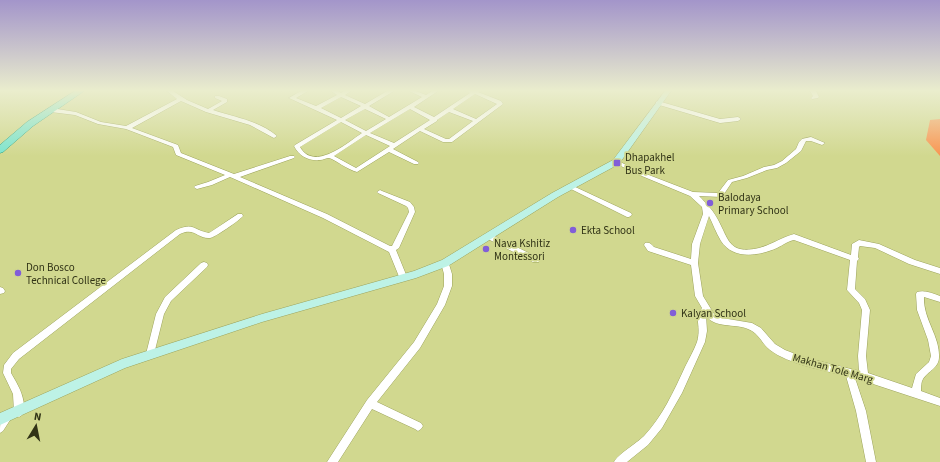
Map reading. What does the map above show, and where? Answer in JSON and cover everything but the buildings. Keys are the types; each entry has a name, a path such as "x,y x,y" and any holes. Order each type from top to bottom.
{"main road":[{"path":"0,150 30,124 47,113"},
{"path":"4,418 122,364 150,354 262,318 403,277 445,263 488,236 616,162 651,113"}],"street":[{"path":"67,113 76,114 100,123 127,128 167,142 176,146 178,154 325,216 389,249 392,249"},
{"path":"127,128 156,113"},
{"path":"213,113 248,123 274,136"},
{"path":"326,113 366,133 416,164"},
{"path":"354,113 297,146 304,155 319,160 330,156 401,113"},
{"path":"378,113 390,119"},
{"path":"421,113 435,120"},
{"path":"330,156 352,169 357,170 446,113"},
{"path":"456,113 477,122"},
{"path":"420,129 448,141 488,113"},
{"path":"689,113 720,122 738,119"},
{"path":"616,162 639,173 692,194 720,195 730,181 745,177 766,168 775,167 784,162 799,150 804,140 811,139 822,143"},
{"path":"197,187 292,157"},
{"path":"571,187 629,215"},
{"path":"380,192 408,204 411,207 412,212 395,248 392,249"},
{"path":"692,194 713,213 724,240 732,249 747,253 774,246 794,237 855,259"},
{"path":"619,462 647,439 662,421 701,342 703,332 701,314 706,310 699,296 694,263 696,244 706,214 705,206"},
{"path":"18,412 18,394 7,373 7,368 16,356 178,232 191,228 206,236 210,236 240,216"},
{"path":"488,236 536,260"},
{"path":"864,376 862,356 866,310 862,301 850,290 855,259 855,246 859,243 864,243 876,246 912,262 940,272"},
{"path":"648,245 651,249 694,263"},
{"path":"392,249 403,277"},
{"path":"332,462 370,403 417,345 441,306 448,286 448,274 445,263"},
{"path":"150,354 160,314 168,299 204,265"},
{"path":"916,392 917,381 922,374 930,368 936,358 933,341 920,314 920,294 926,294 940,299"},
{"name":"Makhan Tole Marg","path":"706,310 711,316 721,321 749,325 758,330 772,347 782,353 806,362 864,376 916,392 940,402"},
{"path":"849,372 861,411 871,462"},
{"path":"370,403 418,426"},
{"path":"0,428 4,418"}],"shaded area":[{"path":"940,119 940,156 926,140 930,120"}],"place":[{"name":"Dhapakhel Bus Park","path":"617,163"},
{"name":"Balodaya Primary School","path":"710,203"},
{"name":"Ekta School","path":"573,230"},
{"name":"Nava Kshitiz Montessori","path":"486,249"},
{"name":"Don Bosco Technical College","path":"18,273"},
{"name":"Kalyan School","path":"673,313"}]}
